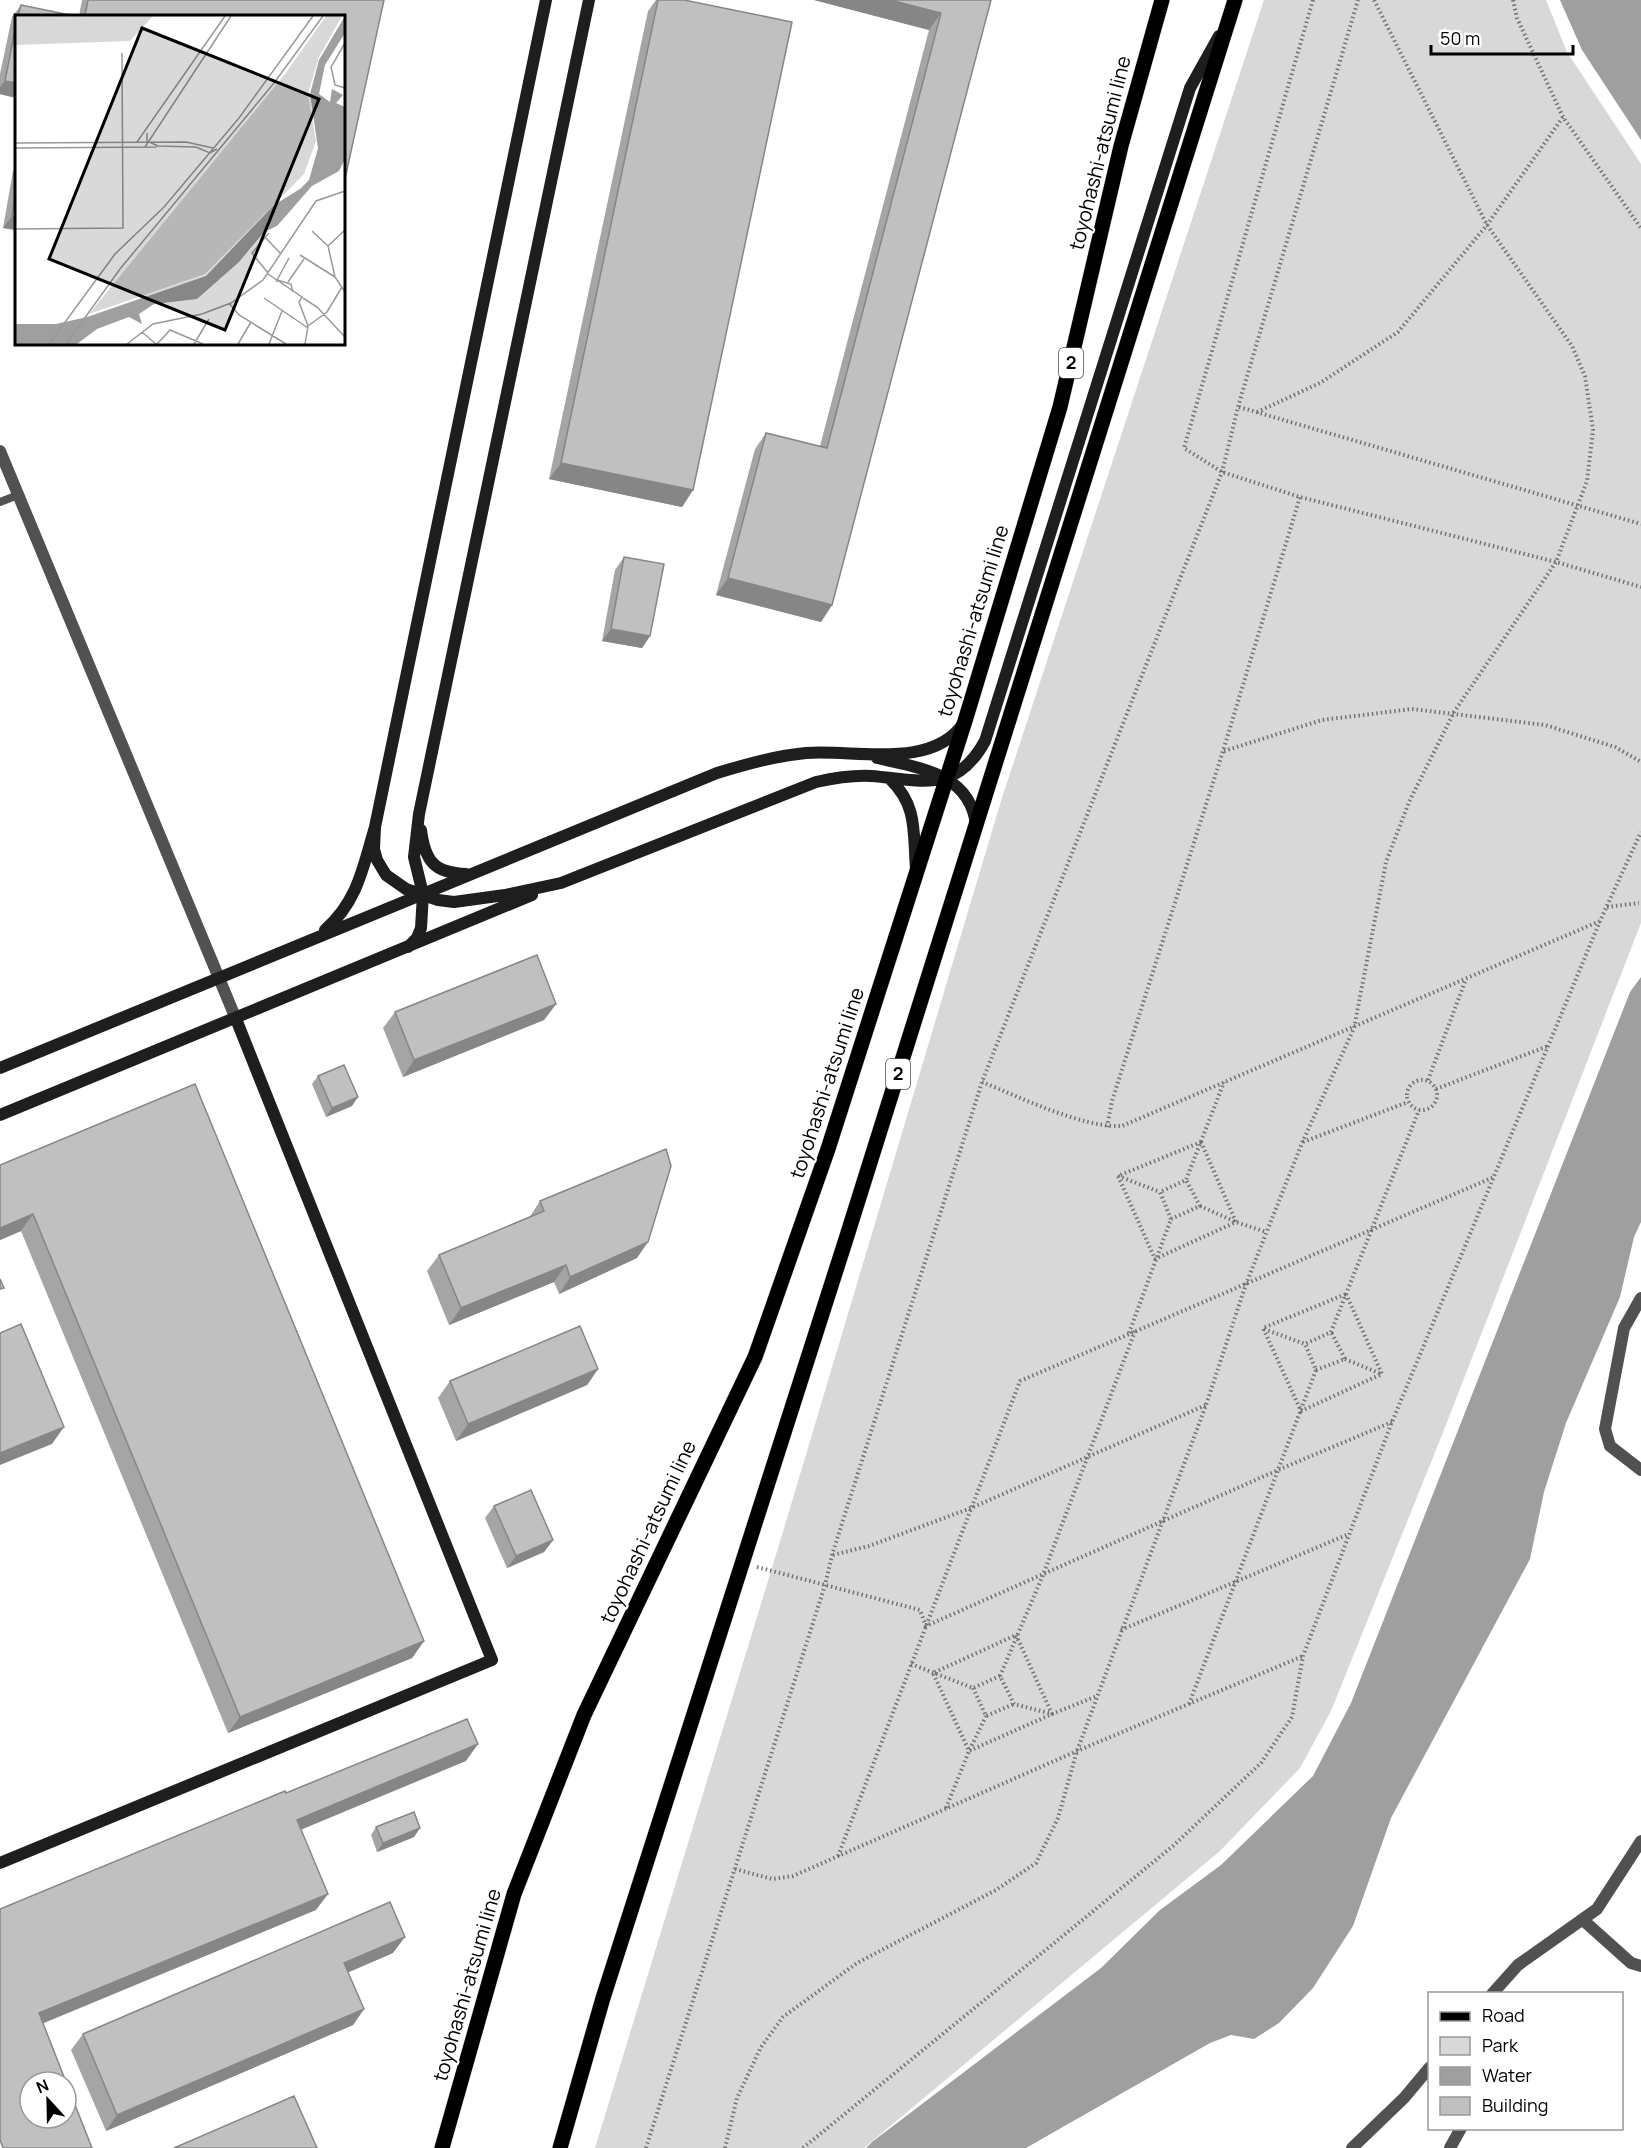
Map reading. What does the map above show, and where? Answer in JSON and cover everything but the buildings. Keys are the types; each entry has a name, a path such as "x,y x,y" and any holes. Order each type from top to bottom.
{"main road":[{"name":"toyohashi-atsumi line","path":"442,2148 514,1894 584,1715 755,1357 828,1149 965,721 1060,407 1122,146 1162,0"},
{"name":"2","path":"560,2148 603,1998 846,1239 1233,6"}],"street":[{"path":"315,938 338,919 350,902 375,827 546,0"},
{"path":"408,947 417,938 421,928 423,894 414,857 419,814 590,0"},
{"path":"0,1115 561,883 816,782 853,776 921,781 946,778 975,759 985,741 1190,88 1233,6"},
{"path":"0,451 236,1019 492,1660 0,1863"},
{"path":"0,1068 717,773 747,763 804,753 832,751 913,753 931,748 952,736 965,721"},
{"path":"856,753 904,764 946,778 969,800 976,826"},
{"path":"890,778 904,794 912,810 916,876"},
{"path":"419,814 422,843 427,856 434,865 448,873 473,874"},
{"path":"375,827 377,860 386,875 406,889 438,900 454,902 505,895 561,883"},
{"path":"1641,1298 1624,1328 1605,1430 1610,1446 1641,1470"},
{"path":"1494,1992 1518,1965 1597,1909 1641,1841"},
{"path":"1583,1920 1631,1963 1641,1966"},
{"path":"1352,2148 1404,2098 1428,2069"},
{"path":"1450,2148 1460,2130"}],"lane":[{"path":"0,502 18,495"}],"path":[{"path":"1313,0 1184,447 1222,472 1300,497 1556,561 1641,586"},
{"path":"646,2148 982,1082 1222,472 1238,407 1358,0"},
{"path":"725,2148 737,2098 761,2047 783,2017 857,1963 996,1890 1036,1863 1059,1818 1077,1751 1206,1405 1246,1284 1302,1143 1354,1028 1386,862 1409,802 1454,712 1556,561 1587,481 1593,430 1585,376 1572,346 1487,225 1374,0"},
{"path":"1513,0 1517,18 1563,117 1641,228"},
{"path":"1257,412 1320,382 1398,332 1487,225 1563,117"},
{"path":"1238,407 1641,524"},
{"path":"1107,1127 1112,1101 1223,751 1300,497"},
{"path":"1223,751 1322,720 1412,709 1454,712 1545,725 1615,747 1641,762"},
{"path":"803,2148 1173,1846 1261,1762 1292,1717 1303,1656 1392,1422 1600,921 1641,831"},
{"path":"1606,908 1639,903"},
{"path":"982,1082 1079,1120 1107,1127 1122,1126 1600,921"},
{"path":"1428,1080 1466,979"},
{"path":"1436,1089 1548,1046"},
{"path":"1428,1080 1436,1089 1436,1100 1428,1108 1419,1110 1408,1102 1407,1090 1416,1081 1428,1080"},
{"path":"1118,1176 1160,1192 1186,1180 1224,1082"},
{"path":"1302,1143 1408,1102"},
{"path":"1305,1344 1331,1332 1419,1110"},
{"path":"1118,1176 1201,1142"},
{"path":"1201,1142 1236,1222"},
{"path":"1118,1176 1155,1259"},
{"path":"838,1856 1020,1381 1494,1177"},
{"path":"1186,1180 1200,1206 1266,1232"},
{"path":"1129,1334 1171,1218 1160,1192"},
{"path":"1171,1218 1200,1206"},
{"path":"1155,1259 1236,1222"},
{"path":"1263,1328 1346,1294"},
{"path":"1346,1294 1382,1374"},
{"path":"1189,1704 1317,1370 1305,1344 1263,1328"},
{"path":"1263,1328 1301,1411"},
{"path":"973,1688 999,1676 1043,1575 1136,1331"},
{"path":"1331,1332 1345,1359 1382,1374"},
{"path":"1317,1370 1345,1359"},
{"path":"1301,1411 1382,1374"},
{"path":"832,1555 869,1546 971,1508 1206,1405"},
{"path":"926,1626 1392,1422"},
{"path":"1121,1631 1349,1534"},
{"path":"741,1564 920,1610 926,1626"},
{"path":"933,1673 1016,1635"},
{"path":"1016,1635 1052,1714"},
{"path":"735,1869 772,1879 793,1876 1077,1751 1303,1656"},
{"path":"912,1664 973,1688 986,1716"},
{"path":"933,1673 969,1751"},
{"path":"999,1676 1014,1704"},
{"path":"969,1751 1097,1696"},
{"path":"945,1809 986,1716 1014,1704 1052,1714"}],"green space":[{"path":"1264,0 1546,0 1567,52 1641,164 1641,923 1442,1435 1331,1711 1300,1768 1220,1851 864,2148 595,2148 782,1535 1001,801"}],"water":[{"path":"1560,0 1641,0 1641,140 1582,50"},
{"path":"1641,977 1641,1222 1634,1237 1620,1297 1566,1423 1544,1492 1530,1559 1391,1818 1353,1926 1313,1988 1279,2023 1254,2039 1231,2035 1210,2043 1026,2148 866,2148 1101,1968 1160,1910 1221,1865 1313,1776 1351,1703 1630,992"}]}
